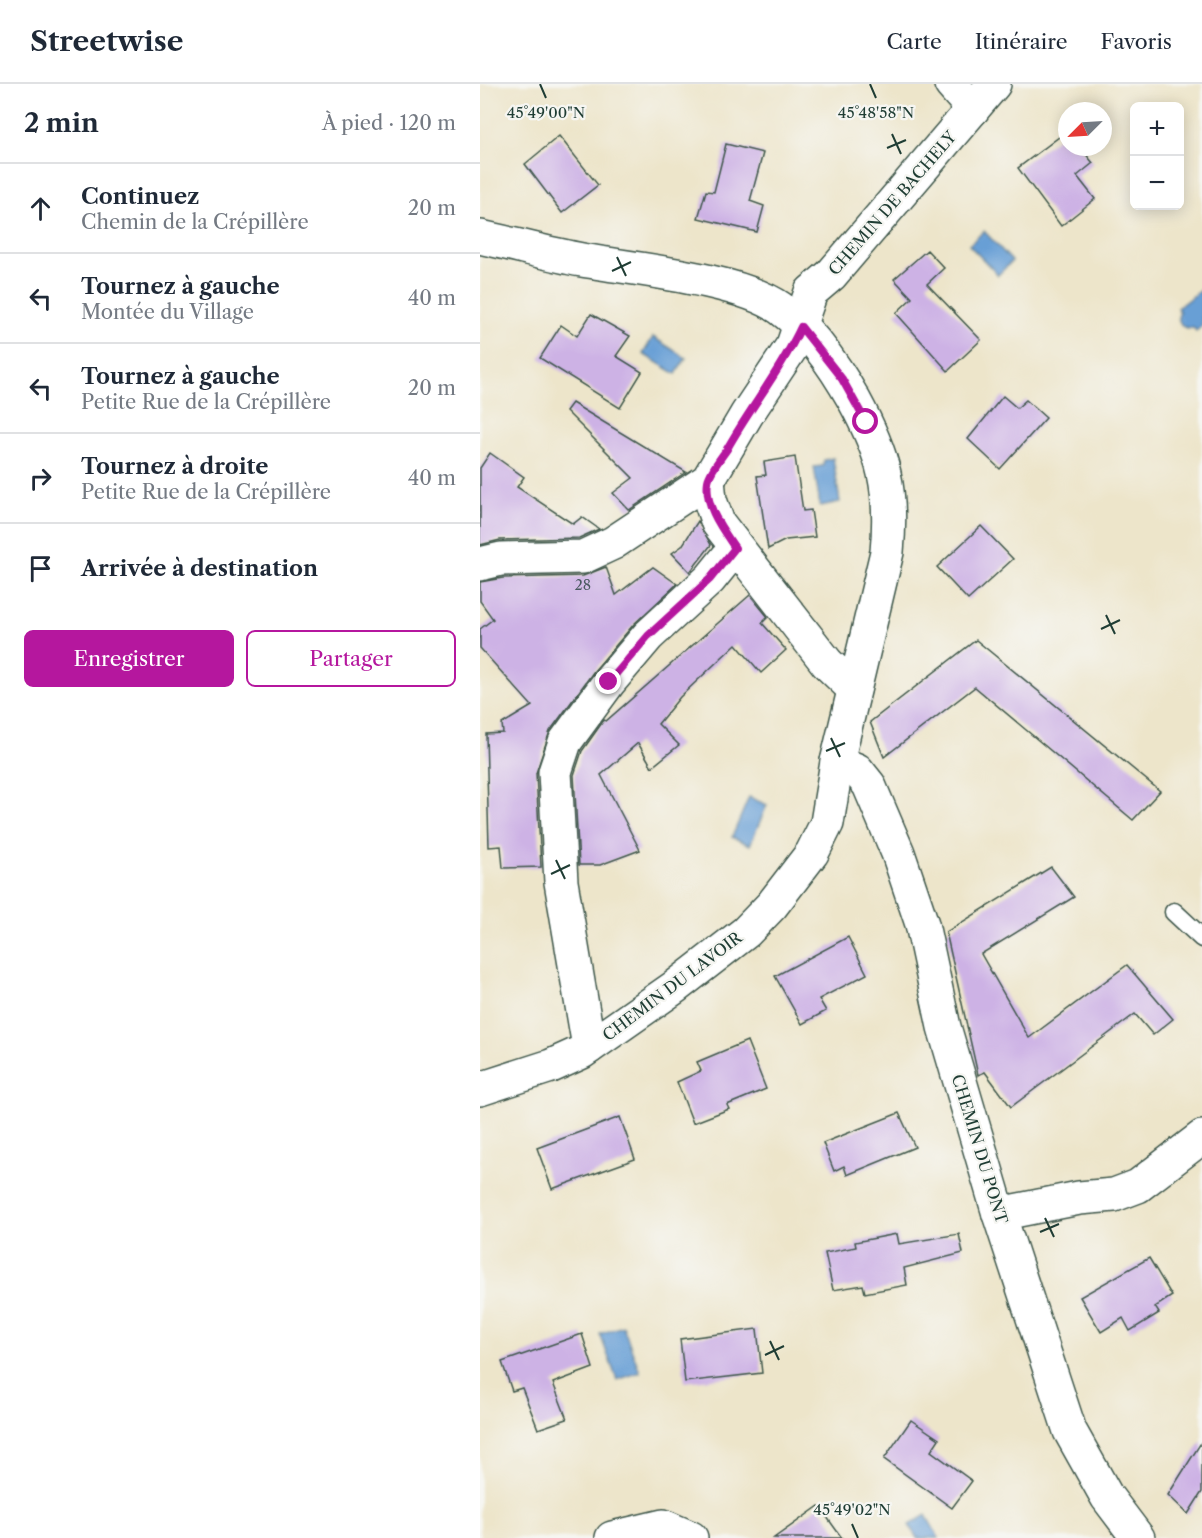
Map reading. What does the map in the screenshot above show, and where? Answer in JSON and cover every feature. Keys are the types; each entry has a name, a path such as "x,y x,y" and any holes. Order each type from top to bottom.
{"street":[{"path":"951,84 973,110"},
{"name":"CHEMIN DE BACHELY","path":"708,480 747,414 793,345 811,292 831,275 994,84"},
{"name":"CHEMIN DU LAVOIR","path":"480,237 741,291 780,308 801,327 842,379 866,422 875,441 889,487 890,520 887,552 837,762 827,823 812,853 772,906 712,960 589,1047 551,1066 480,1089"},
{"path":"480,564 501,559 583,557 613,543 708,480 710,500 718,523 735,548 827,663 854,689"},
{"path":"589,1047 561,882 555,772 565,742 609,682 648,636 710,579 735,548"},
{"name":"CHEMIN DU PONT","path":"837,762 857,770 869,785 898,853 922,924 944,1027 999,1214 1070,1431 1107,1497 1138,1538"},
{"path":"999,1214 1079,1198 1114,1195 1138,1186 1202,1137"},
{"path":"612,1538 663,1526 691,1538"}],"lane":[{"path":"1174,912 1202,938"}],"water":[{"path":"984,231 1012,261 998,275 969,245"},
{"path":"1202,289 1202,326 1196,331 1193,327 1187,328 1181,324 1178,317 1180,312 1177,308"},
{"path":"653,337 686,358 676,374 643,354"},
{"path":"833,458 840,502 820,506 814,467 823,466 824,460"},
{"path":"749,797 767,805 750,845 732,837"},
{"path":"623,1326 640,1372 617,1380 600,1334"},
{"path":"926,1515 939,1538 917,1538 909,1525"}],"building":[{"path":"559,136 598,185 562,213 525,164"},
{"path":"1058,138 1058,156 1087,156 1093,163 1077,176 1095,199 1061,226 1018,168"},
{"path":"726,144 763,153 750,201 764,206 757,232 698,218 706,191 714,192"},
{"path":"927,250 944,268 927,284 981,340 948,371 896,313 912,298 894,279"},
{"path":"591,314 630,336 616,356 642,372 620,408 540,358 561,325 577,336"},
{"path":"1003,396 1017,408 1026,400 1046,418 1000,469 968,439"},
{"path":"572,403 686,472 629,510 613,493 633,478 566,411"},
{"path":"490,453 524,477 517,487 573,524 582,517 599,529 579,538 500,540 480,545 480,468"},
{"path":"795,457 803,511 811,510 815,537 786,540 768,549 757,476 766,475 764,462"},
{"path":"698,521 711,545 690,572 672,553 682,546"},
{"path":"981,526 1013,559 968,600 937,567"},
{"path":"606,567 616,595 653,567 677,584 634,624 594,671 550,731 536,773 541,867 503,868 501,846 489,847 486,734 503,733 502,724 532,706 480,648 480,629 493,619 480,601 480,582 503,578 583,576"},
{"path":"750,595 768,617 762,623 786,650 761,673 736,644 680,697 658,724 679,745 652,767 638,743 601,775 640,850 600,865 579,865 574,775 582,751 604,720 606,721"},
{"path":"976,640 1160,791 1133,820 975,687 884,757 870,722"},
{"path":"1051,867 1074,897 981,954 1029,1038 1127,965 1173,1019 1153,1035 1135,1014 1011,1107 985,1072 978,1075 946,932"},
{"path":"848,937 867,974 819,999 826,1011 802,1024 775,976"},
{"path":"747,1041 766,1089 727,1105 729,1109 693,1123 677,1082 701,1071 697,1062"},
{"path":"899,1113 915,1147 847,1175 844,1166 834,1171 823,1143"},
{"path":"620,1117 635,1159 552,1189 537,1148"},
{"path":"897,1234 899,1244 959,1234 963,1253 904,1268 907,1285 865,1293 863,1285 833,1290 825,1253 856,1247 855,1242"},
{"path":"1149,1258 1172,1296 1155,1307 1159,1313 1130,1331 1123,1318 1101,1332 1080,1297"},
{"path":"757,1329 762,1373 685,1382 680,1339"},
{"path":"582,1334 593,1368 553,1383 567,1419 538,1429 522,1388 512,1391 502,1362"},
{"path":"911,1420 939,1439 931,1451 972,1481 952,1508 884,1459"},
{"path":"1202,1441 1202,1492 1188,1514 1168,1495"},
{"path":"819,1506 842,1538 774,1538"}],"route":[{"path":"609,682 648,636 710,579 735,548 718,523 710,500 708,480 747,414 793,345 801,327 842,379 866,422"}]}
